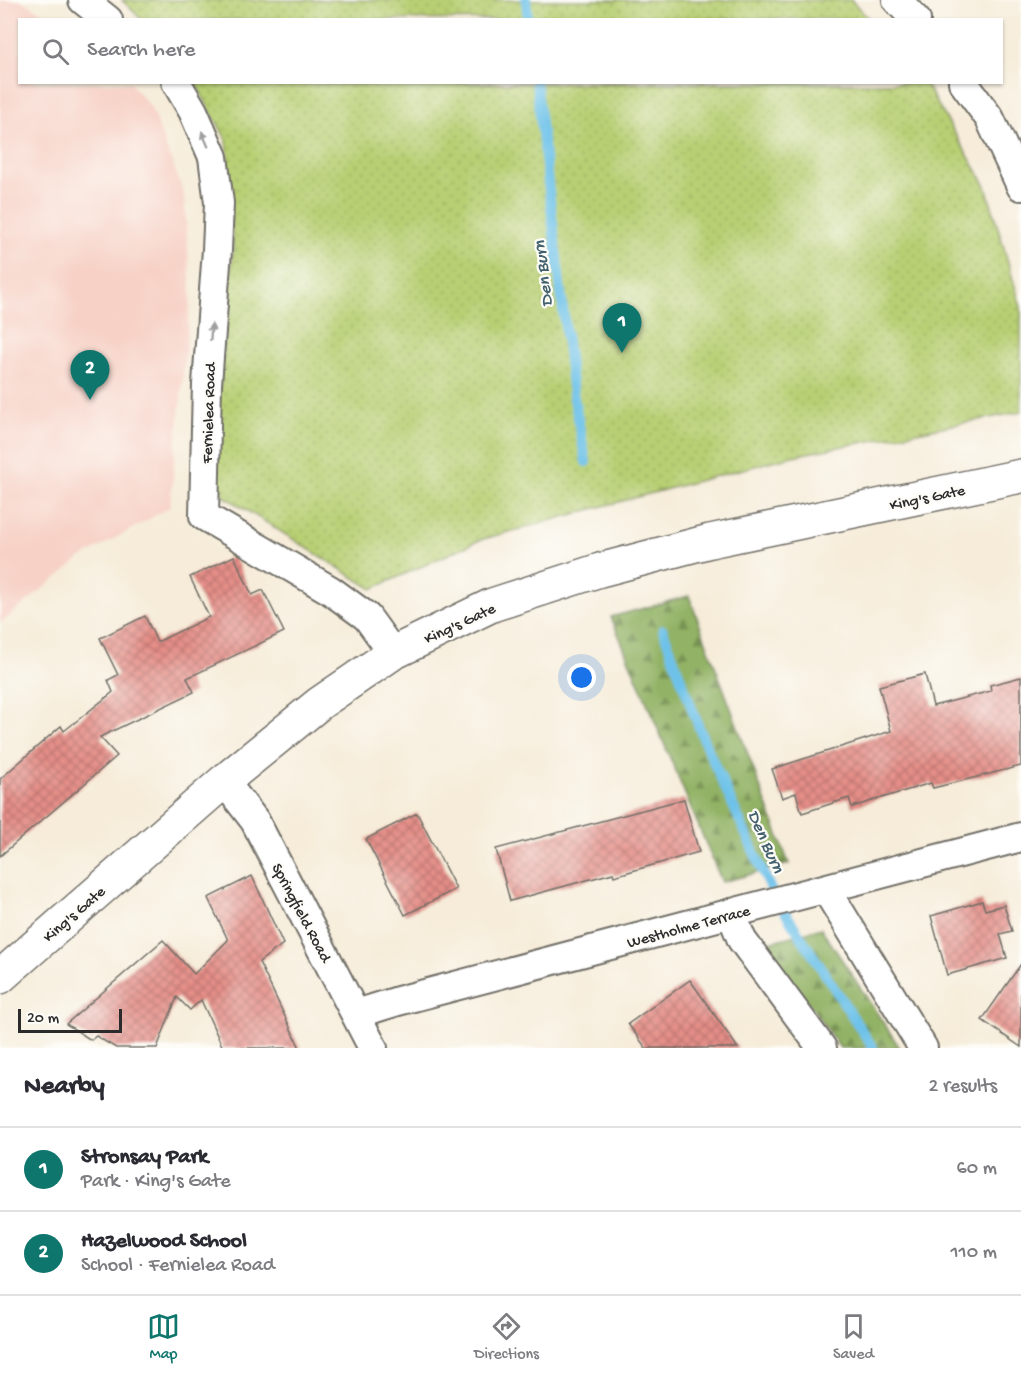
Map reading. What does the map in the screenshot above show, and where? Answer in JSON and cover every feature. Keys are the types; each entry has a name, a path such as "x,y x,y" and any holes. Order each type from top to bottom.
{"street":[{"path":"83,0 106,18"},
{"path":"897,0 914,18"},
{"name":"Fernielea Road","path":"177,84 193,111 213,156 219,203 207,384 204,516 330,590 368,617 393,653"},
{"path":"964,84 990,118 1021,186"},
{"name":"King's Gate","path":"0,977 224,781 320,703 393,653 492,605 600,570 710,541 1021,476"},
{"name":"Springfield Road","path":"224,781 255,821 373,1048"},
{"name":"Westholme Terrace","path":"356,1014 1021,837"},
{"path":"818,891 923,1048"},
{"path":"738,912 742,940 822,1048"}],"shaded area":[{"path":"0,0 21,0 51,18 18,18 18,84 131,84 150,106 184,193 191,294 170,507 81,558 0,623"}],"green space":[{"path":"122,0 851,0 868,18 140,18"},
{"path":"196,84 926,84 986,186 1021,307 1021,412 792,456 581,512 480,540 372,589 216,491 219,398 233,251 227,141"},
{"path":"689,596 789,864 722,882 611,617"},
{"path":"821,928 900,1048 840,1048 766,943"}],"building":[{"path":"234,556 252,595 263,590 284,632 187,678 194,692 100,737 117,756 0,856 0,779 61,726 64,731 113,692 108,680 118,675 100,638 145,616 157,642 209,617 190,577"},
{"path":"925,674 933,706 991,691 990,685 1021,677 1021,766 933,788 931,783 852,807 849,798 802,813 796,793 782,798 772,769 891,731 879,686"},
{"path":"684,799 699,852 614,876 613,873 510,901 496,849"},
{"path":"417,813 456,889 405,915 366,839"},
{"path":"252,876 283,944 259,962 300,1048 223,1048 201,1000 190,1010 177,997 157,1048 116,1048 96,1036 91,1040 66,1024 163,940 194,974 228,940 208,898"},
{"path":"982,901 985,910 1004,905 1012,931 1000,934 1007,958 947,975 931,916"},
{"path":"1021,964 1021,1047 982,1020"},
{"path":"690,980 738,1048 646,1048 628,1024"}],"waterway":[{"name":"Den Burn","path":"526,0 528,18"},
{"name":"Den Burn","path":"536,84 573,393 586,462"},
{"name":"Den Burn","path":"663,630 704,741 772,892 873,1048"}],"place":[{"name":"Stronsay Park","path":"622,353"},
{"name":"Hazelwood School","path":"90,400"}]}
